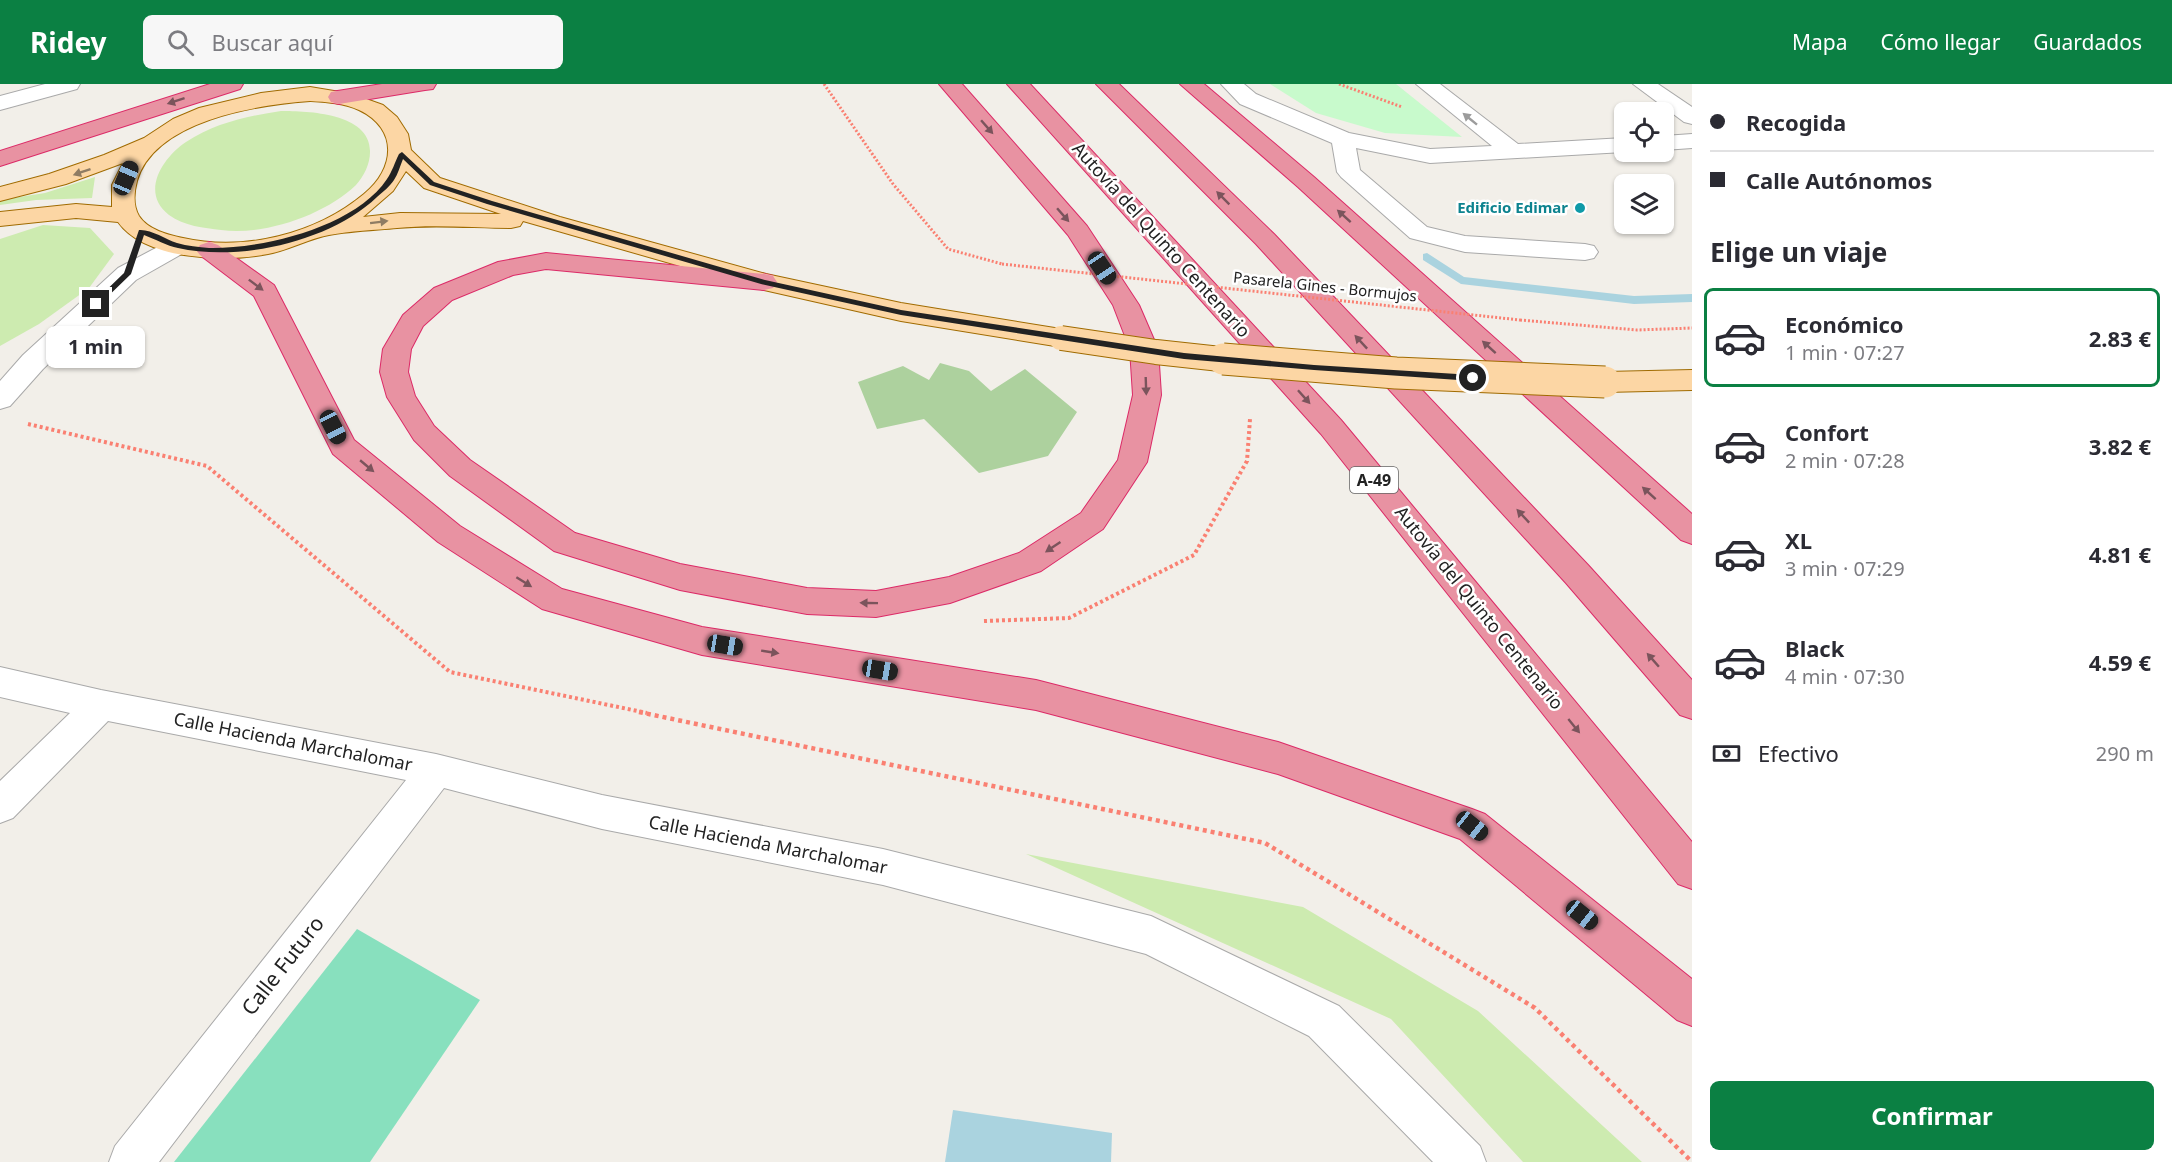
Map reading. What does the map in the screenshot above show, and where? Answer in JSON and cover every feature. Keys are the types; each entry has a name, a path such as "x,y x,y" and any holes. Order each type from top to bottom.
{"highway":[{"path":"0,159 232,84"},
{"path":"339,97 425,84"},
{"path":"764,282 546,261 507,268 443,294 412,321 397,349 394,372 401,397 424,433 460,468 566,542 680,577 807,601 876,604 950,590 1030,562 1092,520 1132,462 1147,395 1144,349 1126,305 1078,231 950,84"},
{"name":"Autovía del Quinto Centenario","path":"1018,84 1331,427 1692,871"},
{"path":"1107,84 1265,239 1577,574 1692,704"},
{"path":"1191,84 1306,182 1692,532"},
{"path":"194,248 265,291 343,447 449,534 553,600 702,642 1036,695 1278,758 1472,826 1692,1005"}],"main road":[{"path":"0,194 50,183 99,166 155,141 181,124 211,111 244,101 310,94 339,97 374,109 396,129 402,154 432,183 550,222 764,282 901,312 1184,356 1314,368 1451,378 1605,382 1692,380"},
{"path":"134,223 121,191 131,165 155,141"},
{"path":"321,230 363,207 390,181 402,154"},
{"path":"0,219 76,211 134,223 194,248 266,246 321,230 400,220 550,222"}],"street":[{"path":"0,103 69,84"},
{"path":"1232,84 1248,99 1343,139 1430,156 1614,146"},
{"path":"1427,84 1514,152"},
{"path":"1644,84 1692,117"},
{"path":"1343,139 1349,172 1419,233 1465,244 1585,252"},
{"path":"1674,142 1692,141"},
{"path":"127,274 134,223"},
{"path":"0,399 33,362 127,274 194,248"},
{"path":"0,370 33,362"},
{"name":"Calle Hacienda Marchalomar","path":"0,682 102,705 436,770 602,812 883,867 1151,936 1324,1021 1464,1162"},
{"path":"0,806 102,705"},
{"name":"Calle Futuro","path":"131,1162 436,770"}],"path":[{"name":"Pasarela Gines - Bormujos","path":"824,84 893,184 948,249 1002,264 1520,320 1637,330 1692,328"},
{"path":"23,423 207,466 450,672 1265,843 1535,1008 1692,1162"}],"green space":[{"path":"1270,84 1396,84 1462,137 1385,133 1316,113"},
{"path":"281,111 336,117 360,129 368,139 370,156 366,170 356,185 328,206 311,214 256,230 221,230 194,226 175,219 160,206 155,186 162,166 177,149 197,135 220,125"},
{"path":"95,177 92,198 36,200 0,205 0,200 45,193"},
{"path":"43,225 90,228 114,254 89,288 39,324 0,346 0,239"},
{"path":"940,363 969,371 991,391 1025,369 1077,412 1048,456 979,473 924,419 877,429 858,382 903,366 929,380"},
{"path":"1026,854 1303,907 1478,1011 1642,1162 1523,1162 1391,1019"},
{"path":"357,929 480,1000 370,1162 174,1162"}],"water":[{"path":"953,1110 1112,1133 1111,1162 945,1162"}],"waterway":[{"path":"1427,257 1461,280 1634,300 1692,298"}],"place":[{"name":"Edificio Edimar","path":"1580,208"}],"route":[{"path":"96,304 127,274 141,231 158,240 178,246 209,250 237,250 294,239 321,230 363,207 390,181 402,154 432,183 550,222 764,282 901,312 1184,356 1314,368 1473,378"}]}
